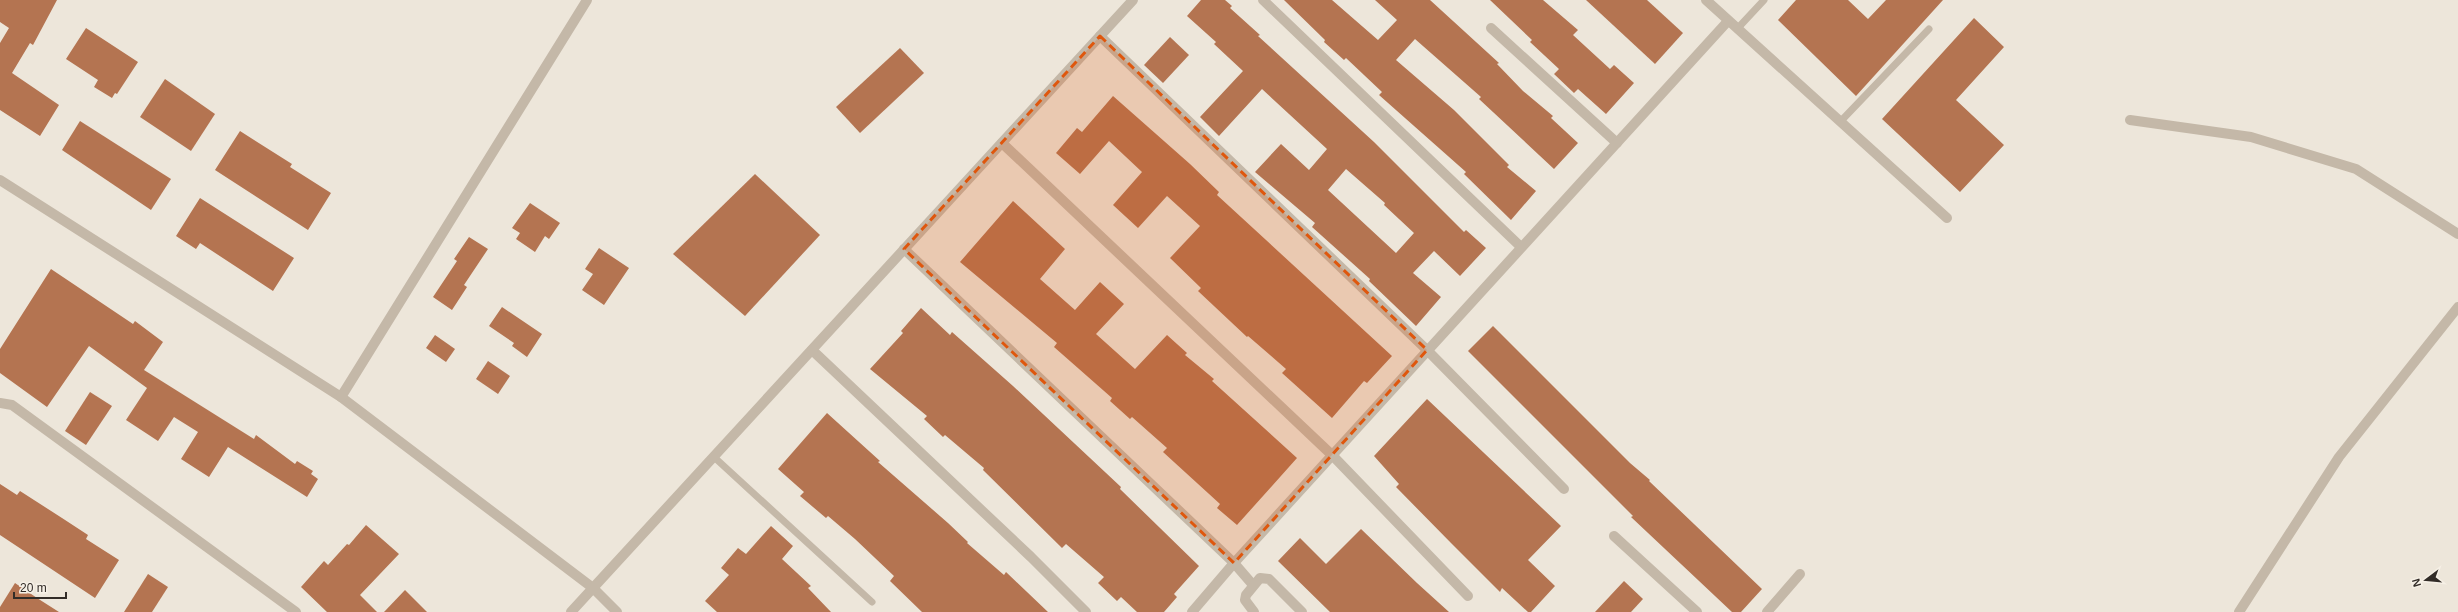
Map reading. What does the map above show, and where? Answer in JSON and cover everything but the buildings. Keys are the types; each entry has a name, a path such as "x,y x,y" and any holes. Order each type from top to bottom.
{"street":[{"path":"341,398 587,0"},
{"path":"571,612 1133,0"},
{"path":"1263,0 1521,247"},
{"path":"1706,0 1947,218"},
{"path":"1192,612 1234,563 1333,456 1427,350 1728,21"},
{"path":"1491,28 1617,143"},
{"path":"1100,36 1427,350 1564,489"},
{"path":"2130,120 2251,137 2356,169 2458,234"},
{"path":"1002,143 1333,456 1468,596"},
{"path":"0,180 341,398 593,588 617,612"},
{"path":"904,250 1234,563 1253,585"},
{"path":"2239,612 2339,457 2458,307"},
{"path":"812,350 1031,557 1086,612"},
{"path":"0,403 12,405 296,612"},
{"path":"1614,536 1697,612"},
{"path":"1767,612 1800,574"},
{"path":"1254,612 1245,600 1253,585 1260,578 1269,578 1302,612"}],"lane":[{"path":"1737,29 1764,0"},
{"path":"1840,122 1929,29"},
{"path":"714,457 872,602"}],"highlighted area":[{"path":"1100,36 1427,350 1234,563 904,249"}]}
